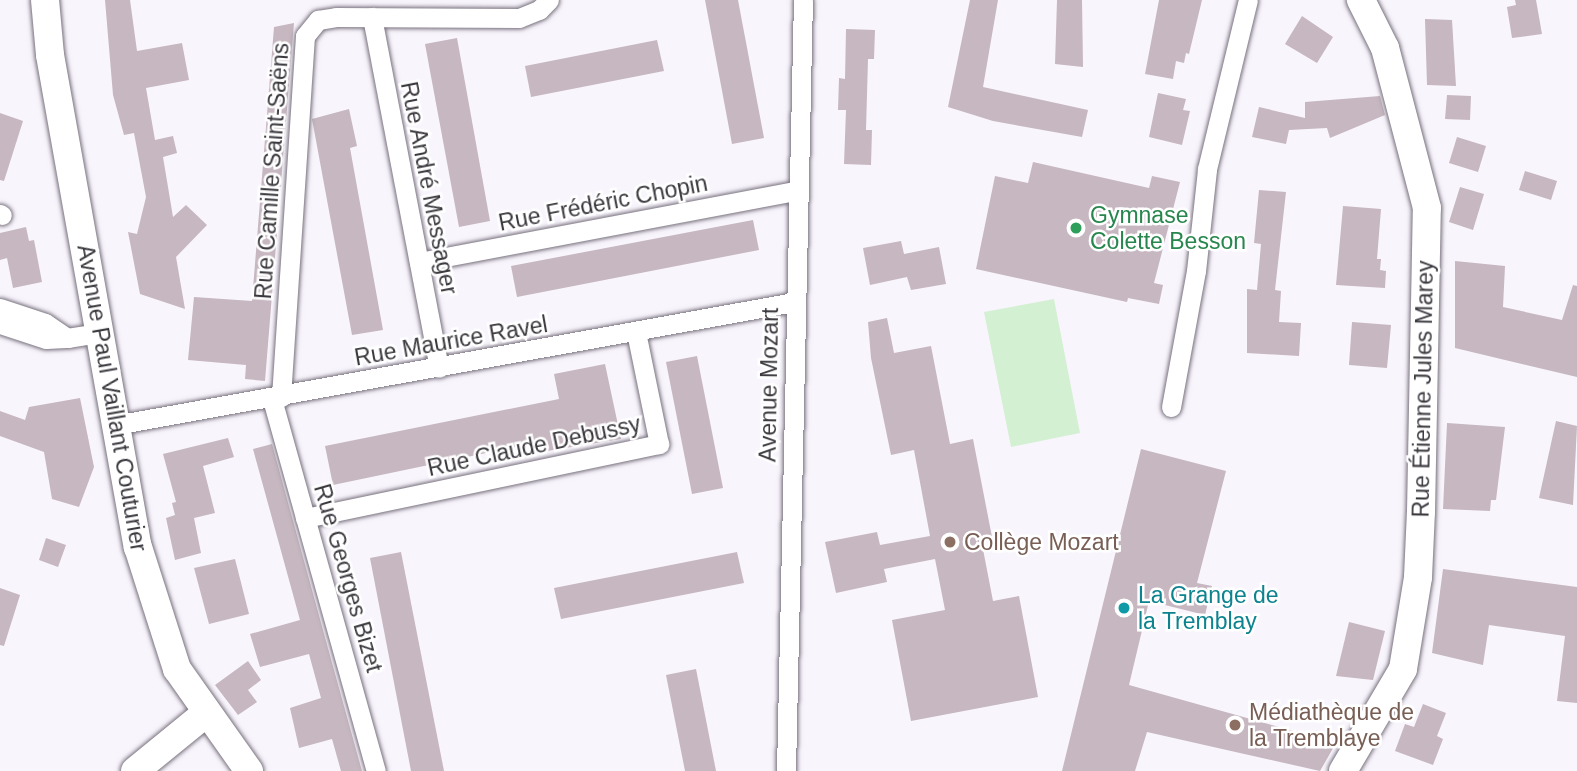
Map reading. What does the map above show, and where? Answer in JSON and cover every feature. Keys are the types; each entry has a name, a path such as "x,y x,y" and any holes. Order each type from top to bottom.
{"street":[{"name":"Avenue Paul Vaillant Couturier","path":"45,0 50,55 138,547 155,610 177,669 205,714 249,771"},
{"name":"Rue Camille Saint-Saëns","path":"276,398 305,36 318,20 372,17 519,18 539,10 549,0"},
{"name":"Avenue Mozart","path":"786,771 795,191 803,0"},
{"path":"1171,407 1196,271 1207,169 1248,0"},
{"name":"Rue Étienne Jules Marey","path":"1350,768 1403,668 1418,577 1427,208 1385,48 1361,0"},
{"name":"Rue André Messager","path":"372,17 439,368"},
{"name":"Rue Frédéric Chopin","path":"419,262 795,191"},
{"name":"Rue Maurice Ravel","path":"115,425 276,398 794,302"},
{"path":"0,308 45,323 67,338"},
{"path":"0,324 46,339 100,333"},
{"name":"Rue Claude Debussy","path":"305,519 659,444 636,331"},
{"name":"Rue Georges Bizet","path":"276,398 305,519 376,771"},
{"path":"135,771 205,714"}],"green space":[{"path":"1054,299 1080,433 1011,447 984,312"}],"building":[{"path":"105,0 130,0 137,51 182,43 189,80 146,88 155,140 173,136 177,153 163,157 173,217 186,205 207,225 176,257 185,309 140,294 128,232 137,234 146,197 134,133 124,135 113,95"},
{"path":"705,0 738,0 764,138 732,144"},
{"path":"970,0 998,0 983,87 1088,110 1082,137 993,121 948,107"},
{"path":"1057,0 1082,0 1083,67 1055,64"},
{"path":"1159,0 1202,0 1189,54 1186,53 1184,63 1176,61 1173,79 1145,74"},
{"path":"1515,0 1536,0 1542,34 1512,38 1507,7 1516,5"},
{"path":"1302,16 1333,37 1317,63 1285,44"},
{"path":"1425,19 1452,20 1456,86 1427,85"},
{"path":"294,23 265,381 245,379 246,365 188,360 194,297 252,301 274,27"},
{"path":"846,29 875,30 874,59 868,59 866,130 872,130 871,165 844,164 846,110 838,110 839,78 845,79"},
{"path":"457,38 490,221 459,227 425,44"},
{"path":"657,40 664,71 531,97 525,66"},
{"path":"1158,93 1186,99 1183,110 1190,111 1182,145 1149,137"},
{"path":"1447,95 1471,96 1470,120 1445,119"},
{"path":"1380,96 1385,115 1330,138 1327,128 1289,130 1286,144 1252,137 1259,107 1305,118 1305,102"},
{"path":"349,109 357,146 350,148 383,330 352,335 312,119"},
{"path":"0,113 23,121 4,181 0,180"},
{"path":"1457,137 1486,146 1478,172 1449,163"},
{"name":"Gymnase Colette Besson","path":"1033,162 1149,188 1152,176 1180,182 1154,283 1163,285 1159,304 1128,298 1127,302 976,269 995,176 1028,183"},
{"path":"1525,171 1557,181 1551,200 1519,190"},
{"path":"1460,187 1484,194 1473,230 1449,222"},
{"path":"1259,190 1286,192 1275,290 1281,291 1279,322 1301,323 1299,356 1247,353 1247,289 1257,290 1261,244 1254,243"},
{"path":"1343,206 1381,209 1377,259 1381,259 1380,270 1386,271 1385,288 1336,285"},
{"path":"753,220 759,250 517,297 511,266"},
{"path":"26,227 29,241 34,240 42,282 13,288 7,258 0,260 0,233"},
{"path":"901,241 904,254 939,247 946,284 911,290 907,277 870,285 863,248"},
{"path":"1455,261 1505,266 1503,307 1562,320 1573,285 1577,286 1577,377 1455,348"},
{"path":"887,318 894,353 931,346 950,444 973,439 992,537 981,539 993,601 1019,596 1038,697 911,721 892,620 945,610 935,559 884,569 887,582 836,593 825,542 877,532 880,545 930,536 914,450 891,455 871,358 868,322"},
{"path":"1352,322 1391,325 1387,368 1349,365"},
{"path":"697,356 723,488 692,494 666,362"},
{"path":"605,364 621,439 541,452 539,442 333,485 325,446 559,399 554,374"},
{"path":"80,398 94,467 79,507 52,499 44,452 0,436 0,411 25,420 29,407"},
{"path":"1556,421 1577,426 1573,505 1539,498"},
{"path":"1447,423 1505,427 1496,500 1491,500 1490,511 1443,509"},
{"path":"228,438 234,457 203,466 215,513 194,518 201,553 175,560 166,518 175,515 172,503 176,502 163,454"},
{"path":"272,444 362,771 341,771 332,739 299,748 290,708 321,698 309,654 260,667 250,634 300,620 253,449"},
{"name":"La Grange de la Tremblay","path":"1141,449 1226,471 1197,583 1212,586 1205,615 1149,601 1129,685 1336,743 1320,771 1147,732 1135,771 1062,771"},
{"path":"46,538 66,545 58,567 39,560"},
{"path":"401,552 444,771 411,771 370,558"},
{"path":"737,552 744,583 561,619 554,588"},
{"path":"235,559 249,614 209,624 194,568"},
{"path":"1443,569 1577,587 1577,703 1557,701 1565,636 1489,625 1483,665 1432,653"},
{"path":"0,588 20,595 4,646 0,645"},
{"path":"1349,622 1385,631 1373,680 1336,676"},
{"path":"248,661 261,680 248,690 257,702 238,715 215,685"},
{"path":"696,669 716,771 685,771 666,675"},
{"path":"1423,704 1446,713 1437,736 1443,739 1433,765 1395,751 1405,724 1414,727"}],"place":[{"name":"Gymnase Colette Besson","path":"1076,228"},
{"name":"Collège Mozart","path":"950,542"},
{"name":"La Grange de la Tremblay","path":"1124,608"},
{"name":"Médiathèque de la Tremblaye","path":"1235,725"}]}
